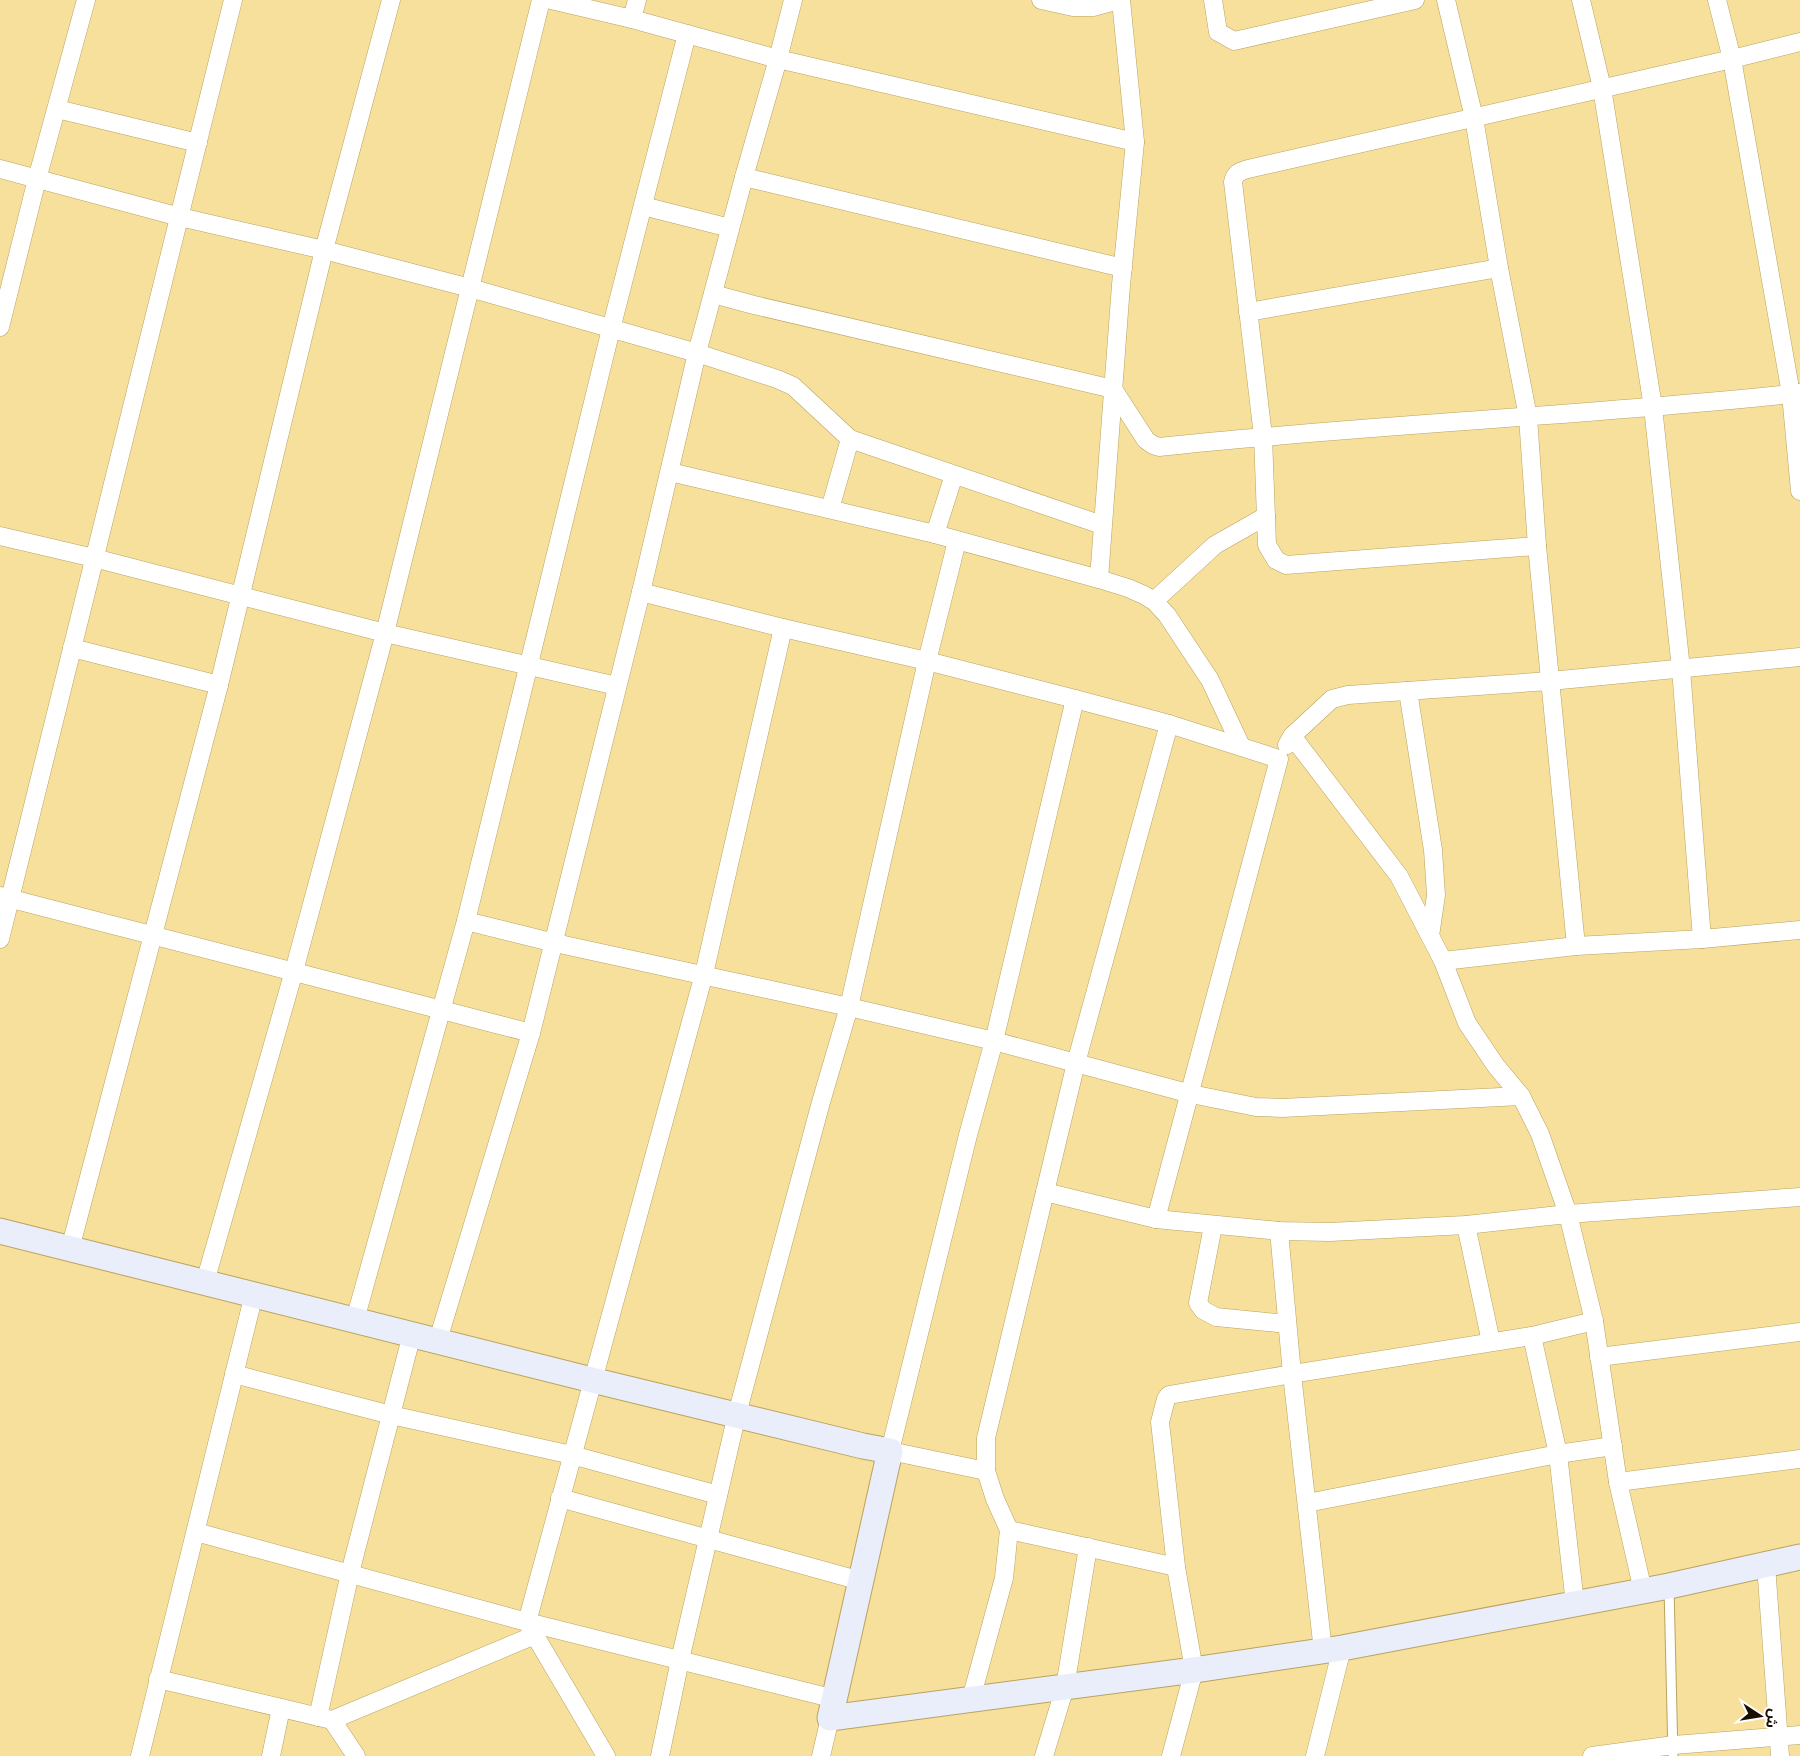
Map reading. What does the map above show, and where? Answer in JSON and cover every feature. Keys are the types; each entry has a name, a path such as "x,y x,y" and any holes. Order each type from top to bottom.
{"street":[{"path":"0,327 3,304 86,0"},
{"path":"0,939 5,897 72,648 233,0"},
{"path":"70,1249 154,937 219,685 324,250 391,0"},
{"path":"205,1282 294,971 385,633 541,0"},
{"path":"551,0 632,19 778,59 1135,142"},
{"path":"632,19 637,0"},
{"path":"438,1340 531,1033 555,943 670,472 697,353 793,0"},
{"path":"1041,0 1073,8 1093,7 1120,0 1135,142 1113,389 1099,579"},
{"path":"1213,0 1218,32 1234,41 1415,0"},
{"path":"1446,0 1474,118 1499,268 1528,417 1537,546 1576,946"},
{"path":"1580,0 1602,88 1653,407 1681,669 1702,939"},
{"path":"1717,0 1732,59 1795,393 1800,491"},
{"path":"355,1320 466,921 611,329 687,34"},
{"path":"1537,546 1286,565 1276,560 1268,544 1263,436 1232,182 1235,175 1238,172 1800,42"},
{"path":"57,109 198,144"},
{"path":"0,170 180,217 324,250 470,288 697,353 793,386 850,439 1102,525"},
{"path":"744,178 1123,268"},
{"path":"643,206 730,228"},
{"path":"1248,312 1499,268"},
{"path":"713,294 1113,389 1146,440 1159,447 1263,436 1653,407 1795,393"},
{"path":"830,509 850,439"},
{"path":"670,472 935,534 1099,579 1128,588 1154,600 1167,615 1210,680 1241,746"},
{"path":"935,534 954,475"},
{"path":"1154,600 1215,545 1266,516"},
{"path":"0,536 242,595 385,633 617,686"},
{"path":"660,1756 680,1660 737,1414 821,1102 849,1006 927,661 957,541"},
{"path":"641,592 1075,699 1169,724 1279,759"},
{"path":"606,1756 531,1629 560,1498 704,974 783,628"},
{"path":"72,648 219,685"},
{"path":"1156,1219 1191,1094 1279,759 1292,736 1332,699 1348,695 1550,681 1800,657"},
{"path":"1408,691 1433,850 1436,895 1430,936"},
{"path":"821,1756 890,1451 968,1135 994,1041 1075,699"},
{"path":"971,1699 1004,1578 1009,1530 986,1471 986,1438 1076,1063 1169,724"},
{"path":"1292,736 1399,876 1443,961 1467,1023 1496,1066 1521,1096 1540,1134 1568,1214 1594,1320 1618,1482 1643,1591"},
{"path":"5,897 531,1033"},
{"path":"466,921 555,943 849,1006 994,1041 1191,1094 1256,1107 1282,1108 1521,1096"},
{"path":"1443,961 1576,946 1702,939 1800,930"},
{"path":"1045,1192 1156,1219 1279,1231 1330,1232 1466,1225 1568,1214 1800,1197"},
{"path":"1466,1225 1491,1342"},
{"path":"1213,1226 1198,1303 1203,1310 1216,1317 1288,1324"},
{"path":"0,1231 862,1446 986,1471"},
{"path":"1279,1231 1292,1374 1307,1503 1332,1650 1315,1756"},
{"path":"140,1756 254,1294"},
{"path":"1171,1756 1194,1670 1176,1567 1160,1422 1166,1399 1169,1395 1532,1336 1594,1320"},
{"path":"1599,1358 1800,1332"},
{"path":"356,1756 325,1718 350,1573 412,1334"},
{"path":"1532,1336 1558,1454 1575,1604"},
{"path":"234,1374 391,1415 572,1455 718,1495"},
{"path":"1307,1503 1558,1454 1613,1446"},
{"path":"1618,1482 1800,1459"},
{"path":"560,1498 861,1581"},
{"path":"1009,1530 1176,1567"},
{"path":"196,1532 350,1573 531,1629 680,1660 833,1708 971,1699 1332,1650 1669,1586 1800,1557"},
{"path":"1044,1756 1065,1687 1088,1548"},
{"path":"1766,1565 1780,1756"},
{"path":"158,1679 325,1718 531,1629"},
{"path":"271,1756 281,1708"},
{"path":"1592,1756 1673,1750 1800,1735"}],"lane":[{"path":"1669,1586 1673,1750"}]}
